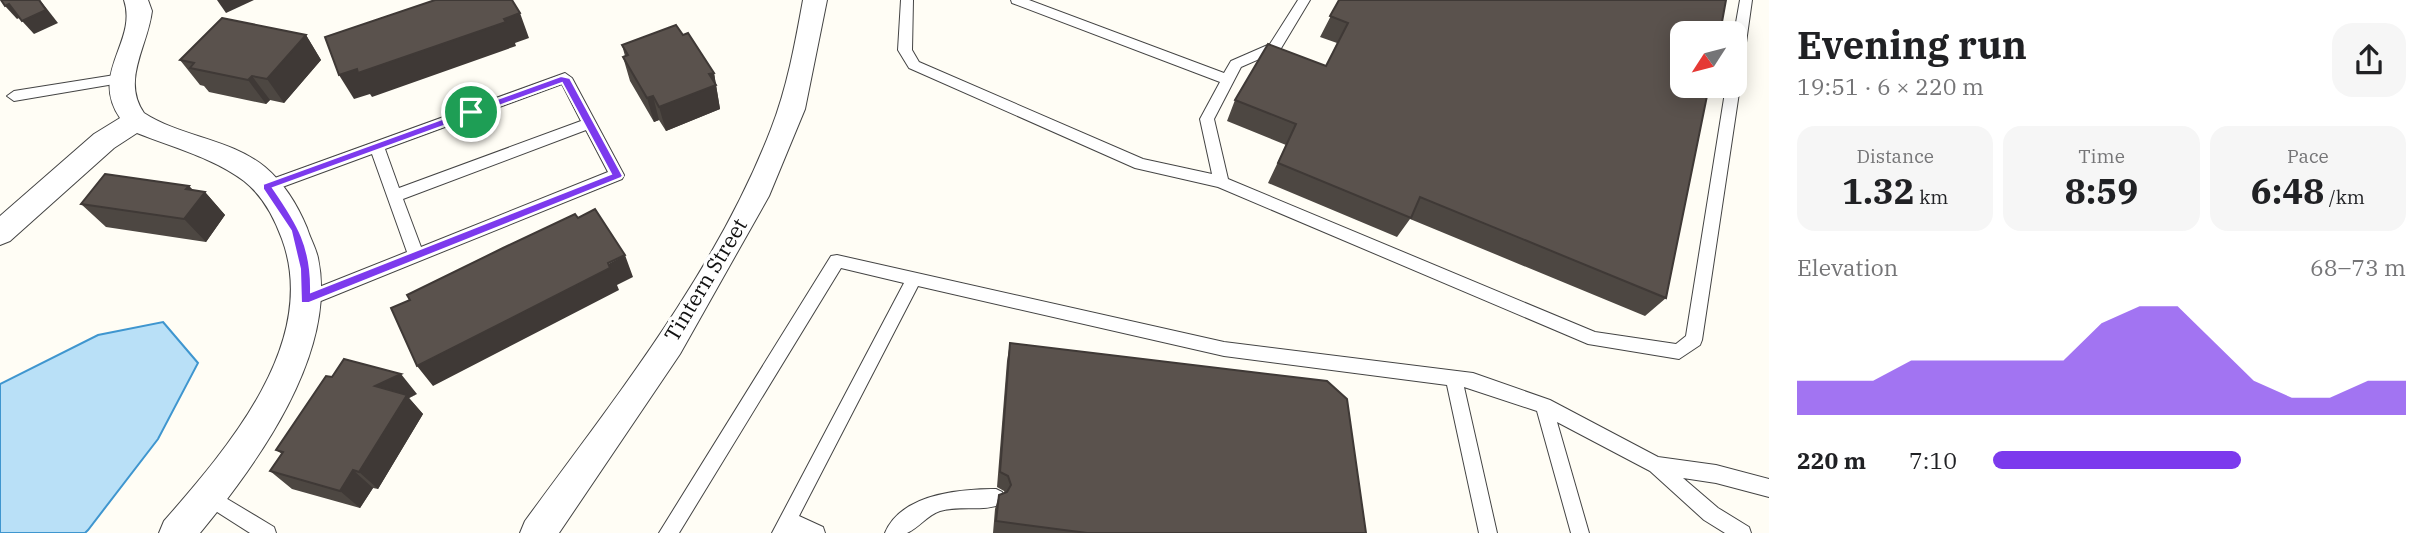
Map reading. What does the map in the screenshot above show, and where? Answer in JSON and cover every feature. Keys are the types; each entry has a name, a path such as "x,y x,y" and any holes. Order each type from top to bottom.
{"street":[{"path":"136,0 140,5 140,20 125,55 121,79 124,101 136,121 251,171 266,187 296,230 306,269 305,300 290,363 265,416 209,497 177,533"},
{"name":"Tintern Street","path":"538,533 678,328 735,238 783,131 795,96 815,0"},
{"path":"0,233 104,141 136,121"}],"lane":[{"path":"906,0 905,50 914,65 1140,164 1221,182 1594,339 1679,352 1694,340 1731,98"},
{"path":"1017,0 1228,80"},
{"path":"1221,182 1207,119 1237,64 1276,47 1304,0"},
{"path":"1743,21 1746,0"},
{"path":"266,187 565,78 617,176 305,300"},
{"path":"14,96 121,79"},
{"path":"395,196 589,122"},
{"path":"377,147 416,256"},
{"path":"668,533 837,261 1224,349 1454,379 1497,388 1544,406 1656,465 1711,514 1742,533"},
{"path":"816,533 784,527 914,279"},
{"path":"1454,379 1488,533"},
{"path":"1544,406 1580,533"},
{"path":"1656,465 1716,474 1769,488"},
{"path":"209,497 267,533"},
{"path":"894,533 911,515 938,501 954,497 996,498"}],"water":[{"path":"163,322 198,363 158,439 88,530 85,533 0,533 0,384 98,335"}],"building":[{"path":"1,0 39,0 46,10 22,21 9,4 5,6"},
{"path":"435,0 512,0 520,13 504,19 506,22 358,73 357,69 339,75 325,37"},
{"path":"1339,0 1726,0 1722,21 1670,21 1670,98 1707,98 1666,298 1420,197 1411,218 1278,163 1296,124 1235,100 1268,44 1326,66 1348,23 1330,16"},
{"path":"222,18 306,35 267,79 252,76 248,80 190,68 194,63 180,60"},
{"path":"676,25 683,35 688,33 714,73 709,74 716,85 659,107 653,96 647,98 623,57 628,55 622,45"},
{"path":"105,174 189,186 186,189 205,192 184,219 81,204"},
{"path":"595,209 625,255 608,263 610,268 417,366 391,308 410,300 407,295 503,248 575,214 578,218"},
{"path":"1010,343 1327,381 1347,399 1366,533 1087,533 996,521 999,495 1007,492 1011,485 1008,476 1000,472"},
{"path":"344,359 401,374 375,386 407,395 359,472 353,470 340,491 270,471 283,452 276,450 326,376 332,377"}],"route":[{"path":"565,78 617,176 305,300 306,269 296,230 277,198 266,187 471,112 565,78"}]}
